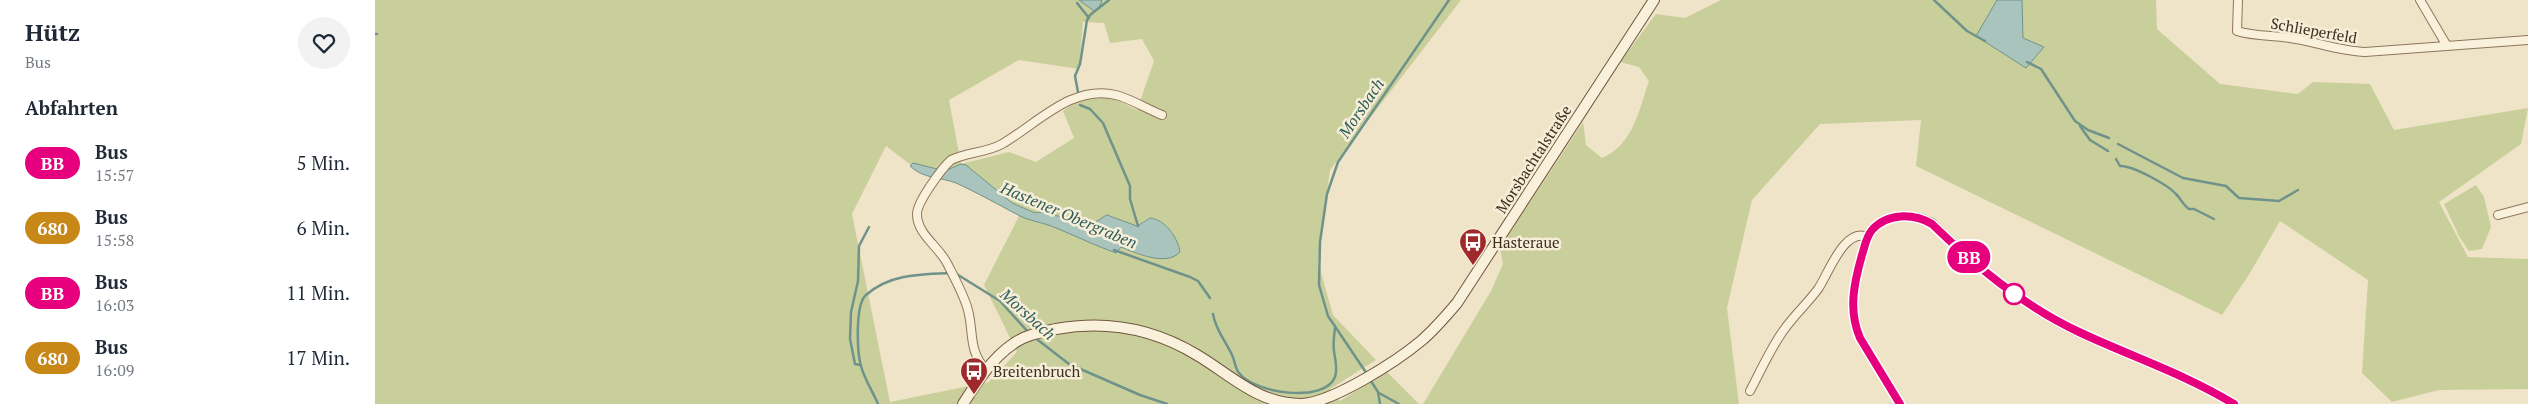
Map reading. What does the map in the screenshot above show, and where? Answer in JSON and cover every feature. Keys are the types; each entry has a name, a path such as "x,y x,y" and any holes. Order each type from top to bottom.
{"main road":[{"name":"Morsbachtalstraße","path":"963,404 986,370 1004,351 1020,340 1038,333 1074,326 1105,325 1155,334 1198,355 1237,384 1269,398 1289,403 1304,404 1321,399 1362,380 1420,341 1457,302 1654,0"}],"street":[{"name":"Schlieperfeld","path":"2238,0 2237,30 2246,34 2297,39 2345,51 2365,52 2447,46"},
{"path":"2421,0 2447,46 2528,40"},
{"path":"986,370 975,354 970,332 969,312 949,268 941,251 920,228 917,216 921,198 941,170 958,156 1001,145 1063,104 1077,97 1105,94 1116,95 1162,115"},
{"path":"2498,215 2528,207"},
{"path":"1900,404 1860,338 1853,317 1853,293 1867,238 1883,221 1900,216 1927,220 2013,294 2043,313 2077,331 2203,386 2234,404"},
{"path":"1750,392 1781,334 1818,289 1835,258 1847,242 1856,236 1867,238"}],"green space":[{"path":"375,0 1079,0 1094,11 1101,0 1461,0 1330,170 1318,262 1333,315 1376,360 1330,389 1340,401 1387,372 1419,404 375,404","holes":["1083,22 1104,23 1110,43 1142,39 1154,61 1137,110 1110,97 1079,100 1063,111 1074,138 1036,162 1009,152 961,164 949,100 1019,60 1079,69","886,146 911,165 945,171 965,165 1012,203 1035,213 1048,213 1086,222 1097,221 1107,215 1137,226 1150,218 1156,219 1161,221 1170,230 1177,241 1180,252 1165,258 1143,256 1121,247 1116,252 1054,227 1020,216 1020,214 984,285 1017,352 989,382 890,402 852,214"]},
{"path":"1721,0 2156,0 2157,29 2220,84 2298,94 2313,82 2370,84 2394,130 2528,108 2521,144 2439,202 2468,257 2528,259 2528,389 2439,390 2392,402 2362,373 2368,280 2280,221 2250,273 2222,315 1916,166 1921,120 1820,124 1752,200 1727,308 1739,404 1423,404 1491,291 1503,264 1500,248 1583,122 1586,145 1602,158 1613,152 1628,136 1638,115 1649,81 1639,67 1620,62 1656,14 1685,18"},
{"path":"2476,185 2484,197 2491,227 2482,249 2469,251 2460,238 2444,204"}],"water":[{"path":"1079,0 1102,1 1098,9 1094,11"},
{"path":"1997,0 2022,0 2023,38 2044,47 2026,68 1976,36"},
{"path":"913,163 945,171 961,164 966,165 1012,203 1035,213 1045,213 1086,222 1097,221 1107,215 1137,226 1150,218 1156,219 1174,235 1180,252 1174,256 1159,259 1121,247 1116,253 1052,226 1024,218 956,183 926,176 910,166"}],"waterway":[{"path":"1078,92 1075,76 1080,64 1087,20 1090,15 1109,0"},
{"name":"Morsbach","path":"1367,374 1328,316 1319,285 1320,242 1327,194 1338,162 1449,0"},
{"path":"1934,0 1967,31 1985,41"},
{"path":"1077,3 1089,18"},
{"path":"2027,62 2041,69 2075,121 2088,130 2109,138"},
{"path":"1080,105 1090,109 1103,123 1130,186 1130,199 1138,226"},
{"path":"2080,126 2090,140 2108,151"},
{"path":"2118,144 2183,178 2226,186 2239,198 2279,201 2298,190"},
{"path":"2116,159 2120,166 2141,172 2166,186 2189,209 2194,209 2214,219"},
{"path":"860,365 855,364 850,339 851,312 858,281 859,246 869,227"},
{"name":"Hastener Obergraben","path":"1114,250 1190,277 1198,281 1210,298"},
{"name":"Morsbach","path":"878,404 861,366 858,329 862,300 875,288 895,279 906,276 950,273"},
{"name":"Morsbach","path":"955,273 1000,301 1029,333"},
{"name":"Hastener Obergraben","path":"1213,314 1216,325 1239,373 1247,380 1259,386 1289,393 1317,391 1328,385 1335,377 1335,328"},
{"name":"Morsbach","path":"1034,337 1069,364 1140,395 1167,404"},
{"name":"Morsbach","path":"1369,378 1378,392 1380,404"},
{"path":"1379,393 1399,404"}],"bus line":[{"name":"BB","path":"1900,404 1860,338 1853,317 1853,293 1867,238 1877,225 1888,218 1900,216 1927,220 1983,270 2013,294 2043,313 2077,331 2203,386 2234,404"}],"place":[{"name":"Hasteraue","path":"1473,266"},
{"name":"Breitenbruch","path":"974,395"}]}
